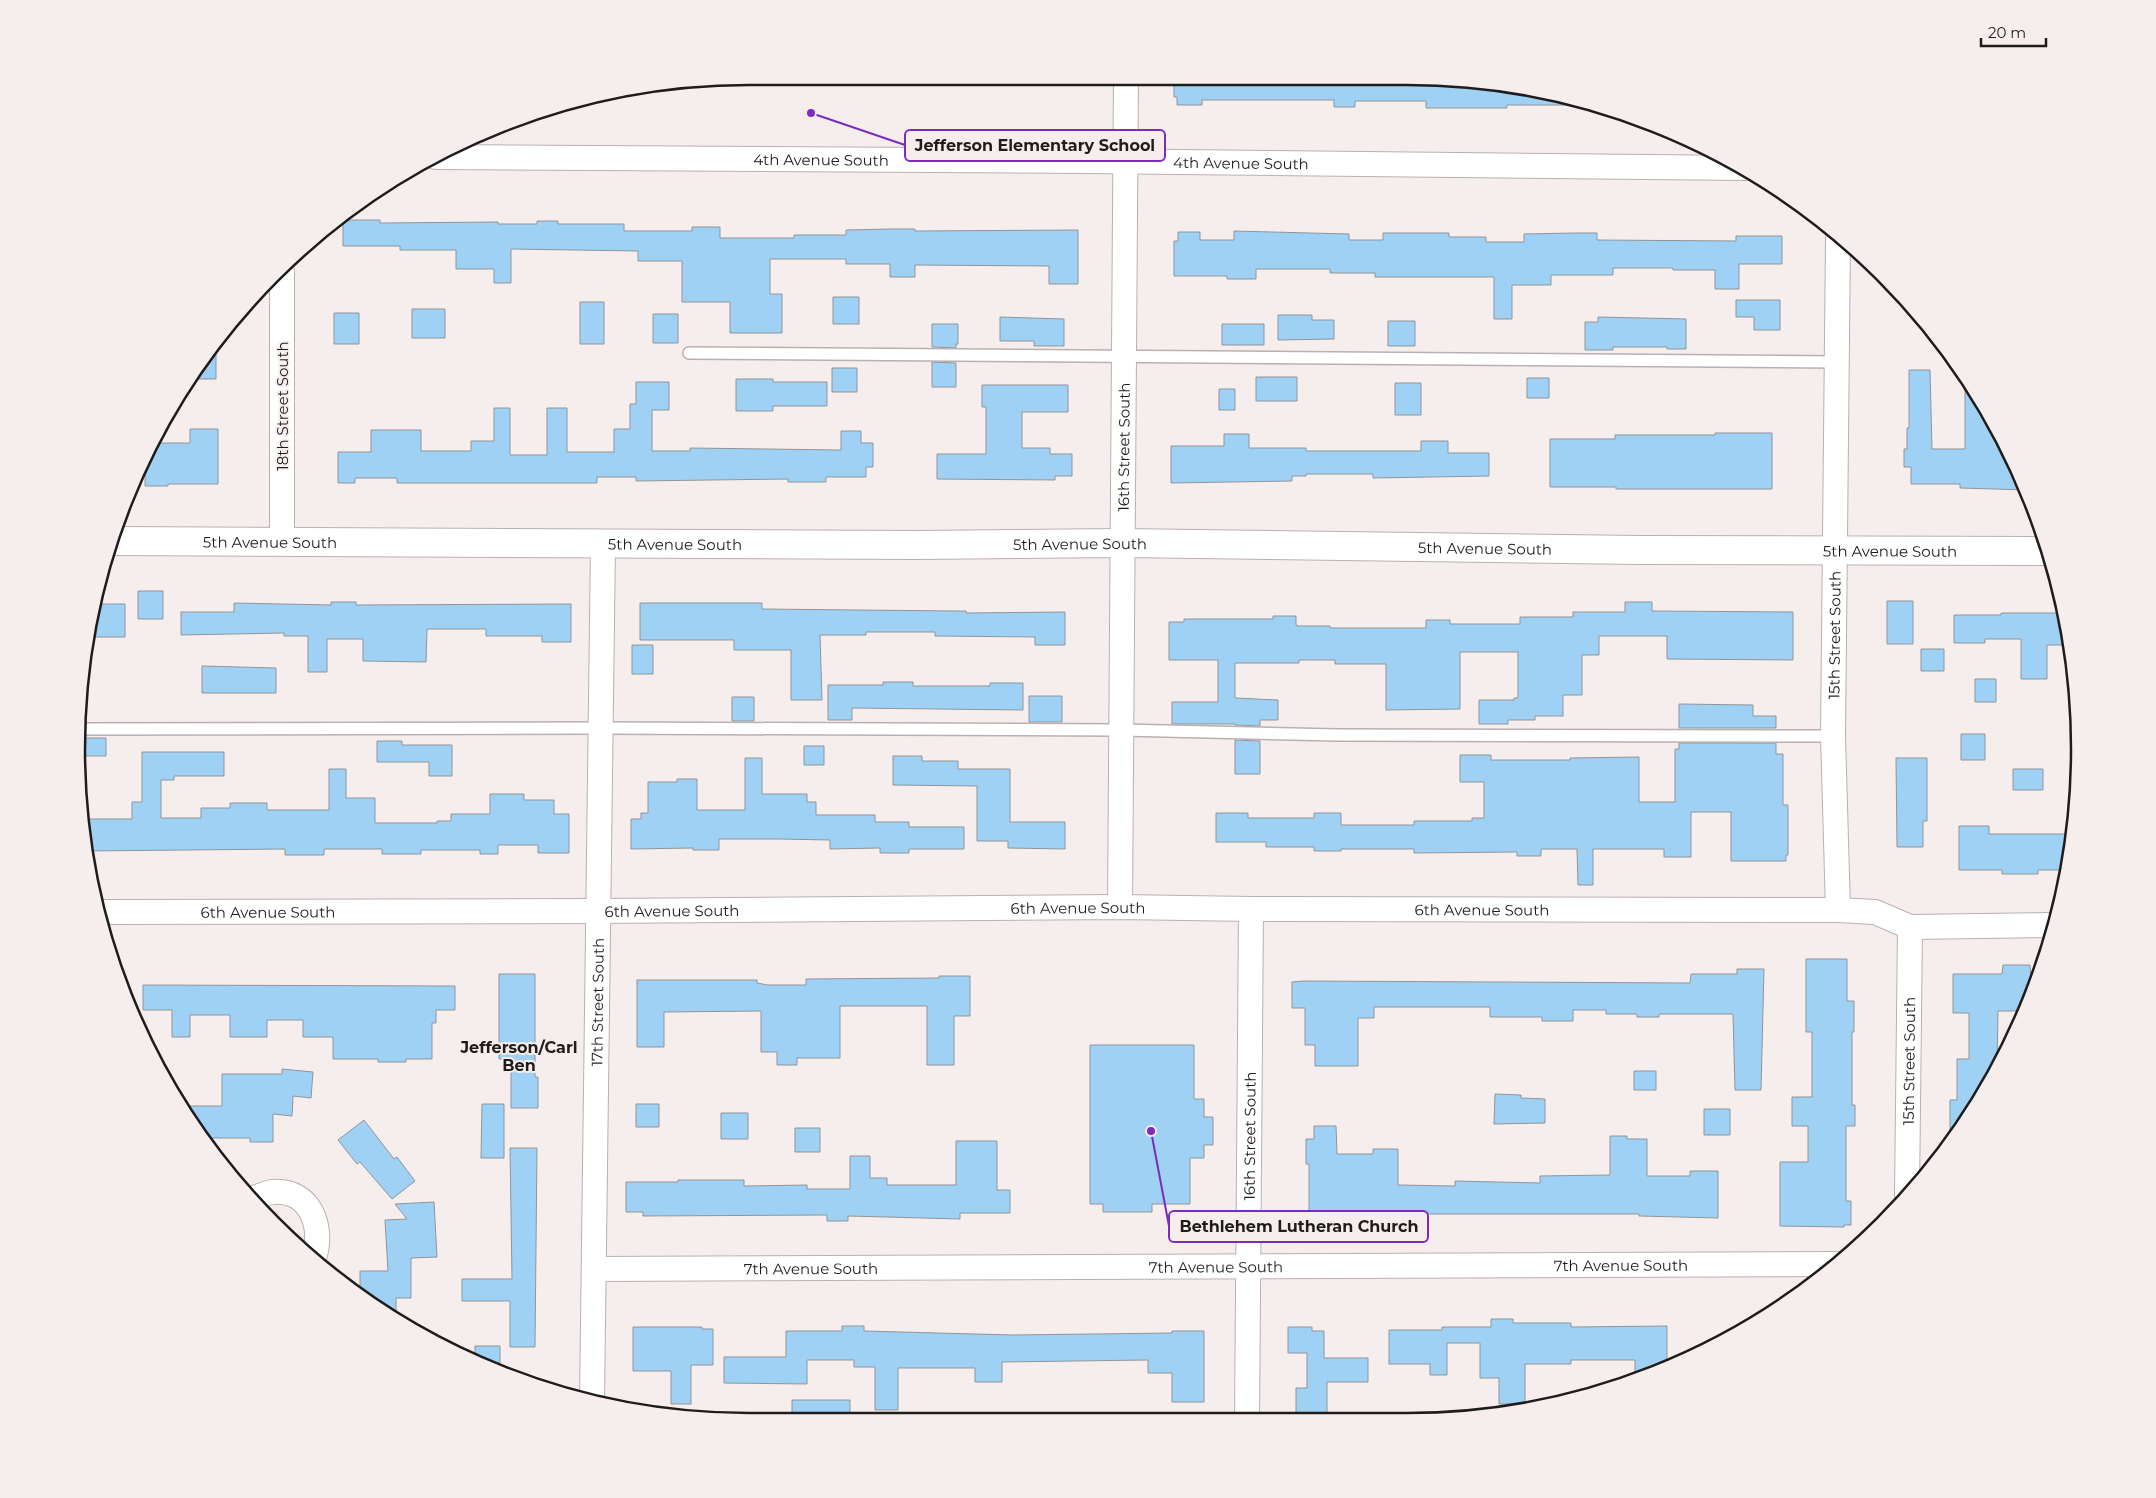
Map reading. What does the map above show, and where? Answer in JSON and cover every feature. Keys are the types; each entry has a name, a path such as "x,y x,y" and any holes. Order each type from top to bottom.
{"street":[{"name":"16th Street South","path":"1120,907 1126,85"},
{"name":"4th Avenue South","path":"448,157 1126,161 1728,168"},
{"name":"15th Street South","path":"1838,244 1833,736 1838,910"},
{"name":"18th Street South","path":"282,276 282,541"},
{"name":"5th Avenue South","path":"119,541 917,545 1122,543 1640,550 2040,551"},
{"name":"17th Street South","path":"592,1394 603,543"},
{"name":"6th Avenue South","path":"106,912 1120,907 1838,910 1876,912 1910,927 2047,925"},
{"name":"16th Street South","path":"1247,1413 1251,909"},
{"name":"15th Street South","path":"1907,1186 1910,927"},
{"path":"259,1197 274,1192 296,1196 311,1209 317,1227 318,1245 316,1252"},
{"name":"7th Avenue South","path":"595,1269 1248,1268 1825,1264"}],"lane":[{"path":"689,353 1837,362"},
{"path":"85,729 1122,730 1347,735 1833,736"}],"building":[{"path":"1174,85 1407,85 1450,86 1494,91 1566,105 1507,105 1507,108 1426,108 1426,101 1355,101 1355,107 1334,107 1334,100 1202,100 1202,105 1177,105 1177,97 1174,97"},
{"path":"348,220 380,220 380,223 498,222 498,224 537,224 537,221 558,221 558,224 624,224 624,231 692,231 692,227 720,227 720,238 794,238 794,235 846,235 846,230 890,229 915,229 915,231 1078,230 1078,284 1049,284 1049,266 915,265 915,277 890,277 890,264 846,264 846,259 770,259 770,294 782,294 782,333 730,333 730,302 682,302 682,261 638,261 638,251 511,249 511,283 494,283 494,269 456,269 456,250 400,250 400,246 343,246 343,224"},
{"path":"1234,231 1349,234 1349,240 1383,240 1383,233 1449,233 1449,237 1486,237 1486,242 1524,242 1524,234 1573,233 1597,233 1597,240 1736,241 1736,236 1782,236 1782,264 1739,264 1739,289 1715,289 1715,270 1613,268 1613,275 1551,275 1551,285 1512,285 1512,319 1494,319 1494,277 1375,277 1375,273 1330,273 1330,269 1256,269 1256,279 1227,279 1227,276 1174,276 1174,241 1178,241 1178,232 1200,232 1200,240 1234,240"},
{"path":"833,297 859,297 859,324 833,324"},
{"path":"1736,300 1780,300 1780,330 1754,330 1754,317 1736,317"},
{"path":"580,302 604,302 604,344 580,344"},
{"path":"412,309 445,309 445,338 412,338"},
{"path":"334,313 359,313 359,344 334,344"},
{"path":"653,314 678,314 678,343 653,343"},
{"path":"1278,315 1312,315 1312,320 1334,320 1334,339 1278,340"},
{"path":"1000,317 1064,319 1064,346 1034,346 1034,341 1000,341"},
{"path":"1598,317 1686,319 1686,349 1613,347 1613,350 1585,350 1585,322 1598,322"},
{"path":"1388,321 1415,321 1415,346 1388,346"},
{"path":"932,324 958,324 958,344 956,344 956,348 932,347"},
{"path":"1222,324 1264,324 1264,345 1222,345"},
{"path":"216,353 216,379 198,379"},
{"path":"932,362 956,363 956,387 932,387"},
{"path":"832,368 857,368 857,392 832,392"},
{"path":"1909,370 1930,370 1932,449 1965,449 1965,390 2003,455 2018,490 1960,488 1960,484 1911,484 1911,467 1904,467 1904,449 1907,449 1907,428 1909,428"},
{"path":"1256,377 1297,377 1297,401 1256,401"},
{"path":"1527,378 1549,378 1549,398 1527,398"},
{"path":"736,379 773,379 773,382 827,382 827,406 773,406 773,411 736,411"},
{"path":"636,382 669,382 669,410 652,410 652,451 690,451 690,448 841,450 841,431 861,431 861,443 873,443 873,467 866,467 866,477 826,477 826,482 788,482 788,479 636,481 636,477 597,477 597,483 397,483 397,478 355,478 355,483 338,483 338,452 371,452 371,430 421,430 421,451 471,451 471,441 494,441 494,408 510,408 510,455 547,455 547,408 567,408 567,452 614,452 614,429 630,429 630,404 636,404"},
{"path":"1395,383 1421,383 1421,415 1395,415"},
{"path":"982,385 1068,385 1068,412 1022,412 1022,448 1050,448 1050,454 1072,454 1072,476 1055,476 1055,480 937,479 937,454 986,454 986,407 982,407"},
{"path":"1219,389 1235,389 1235,410 1219,410"},
{"path":"190,429 218,429 218,484 145,486 145,474 160,443 190,443"},
{"path":"1715,433 1772,433 1772,489 1550,487 1550,439 1615,439 1615,435 1715,435"},
{"path":"1224,434 1249,434 1249,448 1306,448 1306,451 1421,451 1421,441 1448,441 1448,453 1489,453 1489,476 1373,478 1373,474 1306,474 1306,476 1292,476 1292,481 1171,483 1171,446 1224,446"},
{"path":"138,591 163,591 163,619 138,619"},
{"path":"1887,601 1913,601 1913,644 1887,644"},
{"path":"331,602 356,602 356,605 571,604 571,642 542,642 542,636 486,636 486,629 427,629 426,662 363,661 363,639 327,639 327,672 308,672 308,636 284,636 284,633 181,635 181,612 234,612 234,603 331,605"},
{"path":"1625,602 1652,602 1652,611 1793,612 1793,660 1667,659 1667,636 1599,636 1599,655 1582,655 1582,695 1563,695 1563,716 1535,716 1535,720 1508,720 1508,724 1479,724 1479,700 1514,700 1514,698 1518,698 1518,652 1460,652 1460,709 1386,710 1386,664 1335,664 1335,660 1299,660 1299,663 1235,663 1235,698 1278,700 1278,720 1260,720 1260,726 1172,724 1172,702 1218,702 1218,660 1169,660 1169,622 1184,622 1184,619 1273,619 1273,616 1296,616 1296,625 1330,626 1330,628 1426,628 1426,620 1450,620 1450,624 1520,624 1520,617 1573,617 1573,612 1625,612"},
{"path":"640,603 762,603 762,609 966,611 966,613 1065,612 1065,645 1035,645 1035,637 935,636 935,632 866,632 866,635 820,635 822,700 791,700 791,650 734,650 734,640 640,640"},
{"path":"102,604 125,604 125,637 95,637"},
{"path":"2001,613 2057,613 2062,645 2047,645 2047,679 2021,679 2021,639 1985,639 1985,643 1954,643 1954,615 2001,615"},
{"path":"632,645 653,645 653,674 632,674"},
{"path":"1921,649 1944,649 1944,671 1921,671"},
{"path":"202,666 276,668 276,693 202,693"},
{"path":"1975,679 1996,679 1996,702 1975,702"},
{"path":"883,682 913,682 913,686 990,686 990,683 1023,683 1023,710 852,708 852,720 828,720 828,685 883,685"},
{"path":"1029,696 1062,696 1062,722 1029,722"},
{"path":"732,697 754,697 754,721 732,721"},
{"path":"1679,704 1753,705 1753,716 1776,716 1776,728 1679,728"},
{"path":"1961,734 1985,734 1985,760 1961,760"},
{"path":"85,738 106,738 106,756 85,756"},
{"path":"1235,740 1260,741 1260,774 1235,774"},
{"path":"377,741 402,741 402,745 452,745 452,776 429,776 429,762 377,762"},
{"path":"1679,743 1776,743 1776,754 1783,754 1783,805 1788,805 1788,855 1786,855 1786,861 1731,861 1731,812 1691,812 1691,857 1664,857 1664,849 1593,849 1593,885 1578,885 1577,849 1541,849 1541,856 1517,856 1517,852 1414,853 1414,849 1314,851 1314,847 1266,847 1266,842 1216,842 1216,813 1248,813 1248,818 1314,818 1314,813 1341,813 1341,825 1414,825 1414,821 1472,821 1472,818 1484,818 1484,782 1460,782 1460,755 1491,755 1491,760 1570,760 1570,758 1639,757 1639,802 1675,802 1675,749 1679,749"},
{"path":"804,746 824,746 824,765 804,765"},
{"path":"142,752 224,752 224,776 174,776 174,780 161,780 161,818 201,818 201,808 230,808 230,803 267,803 267,810 329,810 329,769 346,769 346,798 375,798 375,823 437,823 437,821 451,821 451,814 490,814 490,794 524,794 524,800 554,800 554,814 569,814 569,853 538,853 538,845 498,845 498,854 480,854 480,850 421,850 421,854 382,854 382,849 324,849 324,855 285,855 285,849 93,851 89,819 132,819 132,802 142,802"},
{"path":"893,756 922,756 922,761 958,761 958,769 1010,769 1010,822 1065,822 1065,849 1008,848 1008,841 977,841 977,786 893,785"},
{"path":"745,758 762,758 762,794 807,794 807,802 816,802 816,815 875,815 875,822 909,822 909,827 964,827 964,849 909,849 909,853 880,853 880,848 830,849 830,840 719,839 719,850 693,850 693,848 631,849 631,819 641,819 641,813 648,813 648,782 677,782 677,779 697,779 697,810 745,810"},
{"path":"1896,758 1927,758 1927,821 1923,821 1923,847 1897,847"},
{"path":"2013,769 2043,769 2043,790 2013,790"},
{"path":"1959,826 1989,826 1989,834 2065,834 2059,870 2038,870 2038,874 2002,874 2002,870 1959,870"},
{"path":"1806,959 1847,959 1847,1001 1854,1001 1852,1105 1855,1105 1855,1126 1846,1126 1846,1201 1851,1201 1851,1225 1844,1225 1844,1227 1780,1226 1780,1162 1808,1162 1808,1126 1792,1126 1792,1097 1812,1097 1812,1032 1806,1032"},
{"path":"2003,965 2030,965 2031,976 2017,1011 1998,1011 1997,1053 1950,1131 1950,1100 1957,1100 1957,1059 1969,1059 1969,1013 1953,1013 1953,974 2002,974"},
{"path":"1737,969 1764,969 1761,1090 1735,1090 1733,1014 1659,1014 1659,1017 1637,1017 1637,1014 1606,1014 1606,1010 1573,1010 1573,1021 1542,1021 1542,1017 1490,1017 1490,1007 1374,1007 1374,1018 1358,1018 1358,1066 1315,1066 1315,1045 1305,1045 1305,1008 1292,1008 1292,982 1690,983 1691,974 1737,974"},
{"path":"499,974 535,974 535,1077 538,1077 538,1108 511,1108 511,1059 499,1059"},
{"path":"939,976 970,976 970,1016 954,1016 954,1065 927,1065 927,1006 840,1006 840,1058 797,1058 797,1065 777,1065 777,1052 761,1052 761,1011 664,1012 664,1047 637,1047 637,980 757,980 757,983 768,985 806,985 806,979 939,978"},
{"path":"143,985 455,986 455,1010 436,1010 436,1023 432,1023 432,1059 406,1059 406,1062 378,1062 378,1059 333,1059 333,1037 303,1037 303,1020 267,1020 267,1037 230,1037 230,1015 190,1015 190,1037 172,1037 172,1010 143,1010"},
{"path":"1090,1045 1194,1045 1194,1099 1204,1099 1204,1117 1213,1117 1213,1145 1204,1145 1204,1158 1190,1158 1190,1204 1152,1204 1152,1212 1103,1212 1103,1204 1090,1204"},
{"path":"282,1069 313,1072 311,1098 293,1096 292,1116 273,1114 273,1142 250,1142 250,1138 211,1138 190,1106 222,1106 222,1074 282,1074"},
{"path":"1634,1071 1656,1071 1656,1090 1634,1090"},
{"path":"1495,1094 1521,1095 1521,1098 1545,1099 1545,1123 1494,1124"},
{"path":"482,1104 504,1104 504,1158 481,1158"},
{"path":"636,1104 659,1104 659,1127 636,1127"},
{"path":"1704,1109 1730,1109 1730,1135 1704,1135"},
{"path":"721,1113 748,1113 748,1139 721,1139"},
{"path":"364,1120 394,1159 397,1157 415,1181 392,1199 360,1162 357,1164 338,1140"},
{"path":"1314,1126 1336,1126 1337,1154 1373,1154 1373,1149 1398,1149 1398,1185 1455,1186 1455,1181 1540,1183 1540,1176 1610,1175 1610,1136 1627,1136 1627,1139 1647,1139 1647,1176 1690,1176 1690,1171 1718,1171 1718,1218 1639,1216 1639,1214 1425,1214 1425,1226 1398,1226 1398,1223 1309,1221 1309,1164 1306,1164 1306,1139 1314,1139"},
{"path":"795,1128 820,1128 820,1152 795,1152"},
{"path":"956,1141 997,1141 997,1190 1010,1190 1010,1213 960,1213 960,1219 848,1216 848,1221 827,1221 827,1215 643,1216 643,1212 626,1212 626,1182 744,1180 744,1186 807,1185 807,1189 850,1189 850,1156 870,1156 870,1178 887,1178 887,1185 956,1185"},
{"path":"510,1148 537,1148 535,1347 510,1347 510,1301 462,1301 462,1279 512,1279"},
{"path":"434,1202 437,1257 411,1258 411,1298 396,1298 396,1311 360,1287 360,1271 388,1271 385,1220 407,1219 395,1204"},
{"path":"1491,1319 1513,1319 1513,1323 1571,1323 1571,1327 1667,1326 1667,1359 1635,1372 1635,1360 1571,1360 1571,1364 1525,1364 1525,1402 1512,1404 1499,1404 1499,1378 1480,1378 1480,1343 1447,1343 1447,1375 1430,1375 1430,1364 1389,1364 1389,1330 1442,1330 1442,1327 1491,1327"},
{"path":"842,1326 864,1326 864,1331 1013,1335 1204,1331 1204,1402 1172,1402 1172,1373 1148,1373 1148,1360 1002,1362 1002,1382 975,1382 975,1368 898,1368 898,1410 875,1410 875,1367 854,1367 854,1360 807,1360 807,1384 724,1383 724,1357 786,1357 786,1331 842,1331"},
{"path":"633,1327 702,1327 702,1329 713,1329 713,1365 691,1365 691,1404 671,1404 671,1371 633,1371"},
{"path":"1288,1327 1312,1327 1312,1331 1324,1331 1324,1358 1368,1358 1368,1382 1327,1382 1327,1413 1296,1413 1296,1388 1307,1388 1307,1353 1288,1353"},
{"path":"475,1346 500,1346 500,1363 497,1363 475,1354"},
{"path":"792,1400 850,1400 850,1413 792,1413"}],"place":[{"name":"Jefferson Elementary School","path":"811,113"},
{"name":"Bethlehem Lutheran Church","path":"1151,1131"}],"district":[{"name":"Jefferson/Carl Ben","path":"519,1056"}]}
